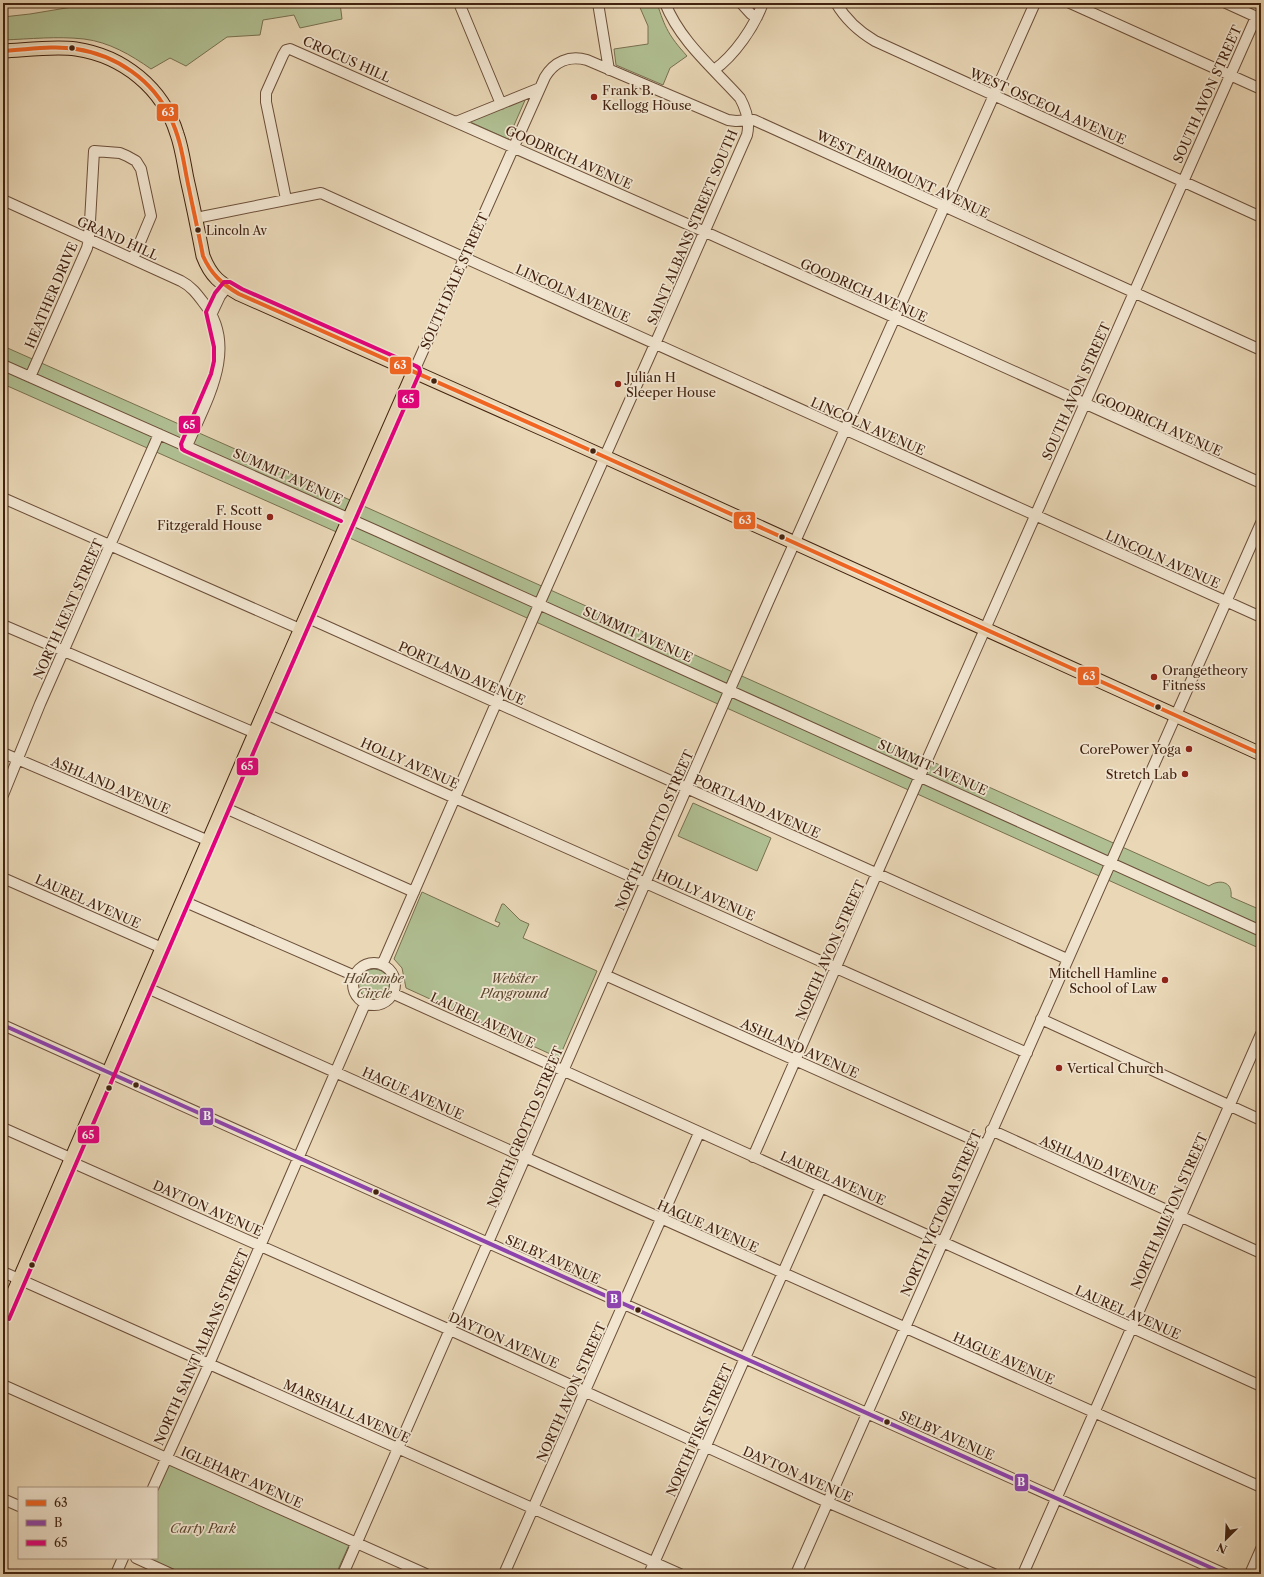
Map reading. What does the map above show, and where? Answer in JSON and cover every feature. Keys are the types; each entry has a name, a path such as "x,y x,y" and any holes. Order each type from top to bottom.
{"main road":[{"path":"3,51 68,48 76,49 108,57 140,76 159,98 178,134 206,265 210,273 227,287 239,294 414,371 1261,754"},
{"name":"SOUTH DALE STREET","path":"3,1317 300,629 414,371"}],"street":[{"path":"459,3 501,104"},
{"path":"598,3 610,70"},
{"name":"SAINT ALBANS STREET SOUTH","path":"539,604 747,135 745,107 740,98 687,42 670,16 665,3"},
{"path":"741,3 751,14 757,17"},
{"path":"714,70 724,62 746,34 757,17 763,3"},
{"name":"WEST OSCEOLA AVENUE","path":"836,3 842,14 852,25 875,42 1261,217"},
{"name":"NORTH GROTTO STREET","path":"343,1574 645,882 1034,3"},
{"path":"1070,3 1261,89"},
{"path":"1226,3 1258,18"},
{"name":"SOUTH AVON STREET","path":"920,775 1230,75 1258,18"},
{"name":"CROCUS HILL","path":"286,199 266,102 266,93 282,55 286,50 293,49 456,122"},
{"name":"WEST FAIRMOUNT AVENUE","path":"540,88 548,72 554,66 567,59 582,59 728,120 754,120 1261,350"},
{"path":"456,122 540,88"},
{"name":"SOUTH DALE STREET","path":"414,371 540,88"},
{"name":"GOODRICH AVENUE","path":"456,122 704,232 1261,484"},
{"name":"HEATHER DRIVE","path":"30,377 87,248 94,151 120,153 136,161 141,169 151,216 133,259"},
{"name":"LINCOLN AVENUE","path":"196,218 321,193 1261,617"},
{"name":"GRAND HILL","path":"3,200 186,283 192,288 212,313"},
{"path":"187,446 215,381 220,362 219,338 212,313 220,296 227,287"},
{"name":"SUMMIT AVENUE","path":"3,365 349,518 1261,930"},
{"name":"NORTH KENT STREET","path":"3,795 40,704 159,434"},
{"path":"3,498 300,629"},
{"name":"NORTH VICTORIA STREET","path":"796,1574 991,1130 1261,523"},
{"path":"382,965 539,604"},
{"name":"PORTLAND AVENUE","path":"306,617 1067,959"},
{"path":"3,625 255,733"},
{"name":"HOLLY AVENUE","path":"264,713 1027,1052"},
{"name":"ASHLAND AVENUE","path":"3,753 209,841"},
{"name":"NORTH AVON STREET","path":"753,1157 920,775"},
{"path":"223,807 414,892"},
{"name":"LAUREL AVENUE","path":"3,878 162,948"},
{"path":"183,901 355,976"},
{"path":"372,963 382,965 389,969 393,974 395,987 394,994 381,1005 374,1006 365,1004 358,999 355,994 353,988 355,976 364,965 372,963"},
{"name":"ASHLAND AVENUE","path":"605,975 985,1145"},
{"name":"HAGUE AVENUE","path":"145,987 1261,1487"},
{"name":"LAUREL AVENUE","path":"394,994 1261,1386"},
{"name":"NORTH SAINT ALBANS STREET","path":"154,1487 365,1004"},
{"path":"1041,1019 1261,1120"},
{"name":"SELBY AVENUE","path":"3,1025 1225,1574"},
{"name":"NORTH MILTON STREET","path":"1024,1574 1182,1217 1261,1034"},
{"name":"DAYTON AVENUE","path":"3,1128 66,1156 86,1168 450,1330 827,1502 994,1574"},
{"name":"ASHLAND AVENUE","path":"991,1130 1261,1253"},
{"name":"NORTH AVON STREET","path":"504,1574 699,1133"},
{"name":"NORTH FISK STREET","path":"649,1574 821,1187"},
{"name":"MARSHALL AVENUE","path":"3,1272 680,1574"},
{"name":"IGLEHART AVENUE","path":"3,1384 426,1574"},
{"path":"3,1499 18,1506"},
{"path":"1250,1574 1261,1549"},
{"path":"116,1574 123,1559"},
{"path":"138,1559 171,1574"}],"green space":[{"path":"96,3 340,3 342,19 300,28 294,15 263,20 260,35 227,37 186,66 170,58 151,69 111,46 84,39 44,38 3,40 3,17"},
{"path":"638,3 657,3 668,31 687,56 670,68 663,85 616,65 614,49 648,44 648,26"},
{"path":"526,98 508,139 468,121"},
{"path":"3,346 368,508 1209,886 1221,882 1224,883 1230,888 1231,897 1261,910 1261,949 332,530 3,384"},
{"path":"693,803 771,838 757,871 678,836"},
{"name":"Webster Playground","path":"422,892 498,927 500,923 495,921 502,904 504,904 520,920 529,924 523,938 597,971 559,1058 406,988 402,968 394,959"},
{"name":"Holcombe Circle","path":"371,969 377,969 387,976 390,985 389,991 383,998 377,1001 371,1001 361,994 358,988 358,982 365,972"},
{"name":"Carty Park","path":"169,1463 349,1545 336,1574 181,1574 147,1559 158,1559 158,1487"}],"transit line":[{"name":"63","path":"3,51 58,47 91,52 119,63 132,71 154,92 170,117 179,140 203,256 218,278 239,294 563,438 1261,754"},
{"name":"65","path":"9,1319 261,735 420,372 419,368 416,366 242,289 230,282 224,282 215,293 206,312 214,347 214,361 211,374 181,444 182,449 341,521"},
{"name":"B","path":"3,1025 1225,1574"}],"place":[{"name":"Frank B. Kellogg House","path":"594,97"},
{"name":"Lincoln Av","path":"198,230"},
{"name":"Julian H Sleeper House","path":"618,384"},
{"name":"F. Scott Fitzgerald House","path":"270,517"},
{"name":"Orangetheory Fitness","path":"1154,677"},
{"name":"CorePower Yoga","path":"1189,749"},
{"name":"Stretch Lab","path":"1185,774"},
{"name":"Mitchell Hamline School of Law","path":"1165,980"},
{"name":"Vertical Church","path":"1059,1068"}]}
